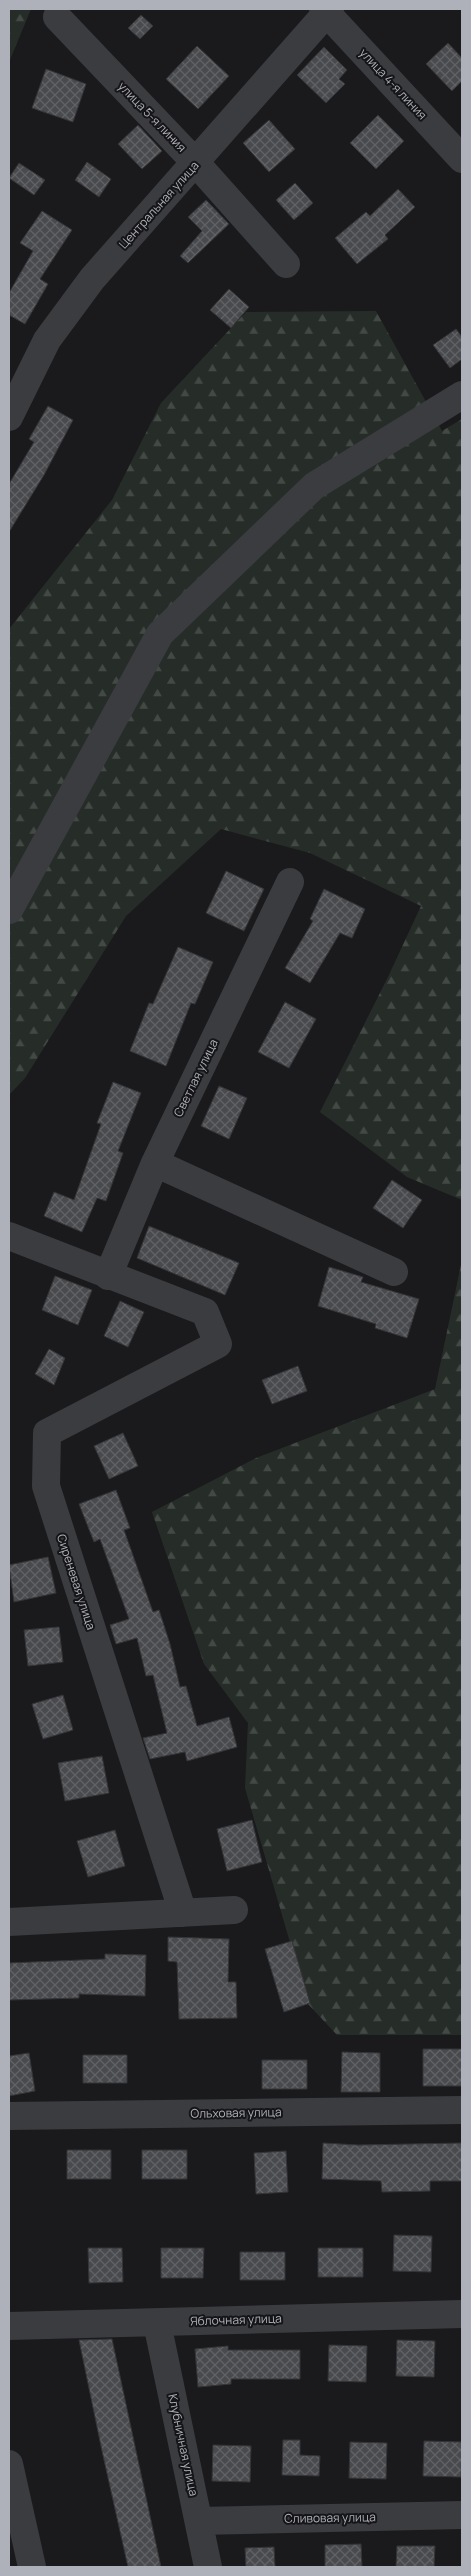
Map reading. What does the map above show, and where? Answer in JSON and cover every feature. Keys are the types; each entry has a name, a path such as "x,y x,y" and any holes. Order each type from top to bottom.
{"street":[{"name":"улица 4-я линия","path":"327,10 462,159"},
{"name":"Центральная улица","path":"9,417 52,333 92,279 196,164 327,10"},
{"name":"улица 5-я линия","path":"57,17 196,164 286,264"},
{"path":"9,910 160,634 314,486 462,395"},
{"name":"Светлая улица","path":"108,1276 155,1163 290,882"},
{"path":"155,1163 394,1272"},
{"path":"9,1236 108,1276"},
{"name":"Сиреневая улица","path":"108,1276 205,1312 218,1344 47,1434 46,1486 183,1913"},
{"path":"9,1922 234,1910"},
{"name":"Ольховая улица","path":"9,2116 462,2110"},
{"name":"Яблочная улица","path":"9,2326 462,2314"},
{"name":"Клубничная улица","path":"157,2323 208,2567"},
{"path":"9,2464 32,2567"},
{"name":"Сливовая улица","path":"199,2520 462,2514"}],"green space":[{"path":"9,9 31,9 9,62"},
{"path":"376,311 442,431 462,419 462,1200 407,1177 320,1112 388,977 421,906 310,853 221,829 126,916 25,1078 9,1095 9,629 112,500 161,403 246,312"},
{"path":"462,1260 462,2035 337,2035 308,2004 245,1788 248,1723 204,1664 152,1512 256,1458 435,1389"}],"building":[{"path":"141,15 153,26 140,39 128,28"},
{"path":"448,43 462,58 462,81 452,91 426,64"},
{"path":"197,46 229,76 198,109 166,79"},
{"path":"324,47 347,70 339,79 345,84 326,103 297,75"},
{"path":"46,69 86,84 73,122 32,108"},
{"path":"378,115 404,141 376,169 350,143"},
{"path":"269,120 295,149 269,172 243,143"},
{"path":"138,125 162,151 142,169 118,144"},
{"path":"87,162 111,179 99,197 75,180"},
{"path":"19,163 45,180 34,195 9,178"},
{"path":"295,183 313,203 294,220 276,200"},
{"path":"398,189 415,207 385,235 388,239 357,264 335,238 366,212 370,216"},
{"path":"206,200 229,224 188,263 180,256 202,231 188,217"},
{"path":"42,211 72,230 40,279 48,284 25,324 9,315 9,293 33,251 20,243"},
{"path":"229,289 249,307 231,328 210,310"},
{"path":"456,329 462,337 462,359 450,368 433,345"},
{"path":"48,406 73,420 44,475 9,532 9,484 34,442 29,439"},
{"path":"226,871 264,889 244,931 206,913"},
{"path":"324,889 365,909 352,938 340,933 310,983 285,968 313,921 310,919"},
{"path":"178,947 213,962 195,1004 191,1003 166,1066 130,1051 149,1003 153,1004"},
{"path":"285,1002 316,1019 289,1068 258,1052"},
{"path":"113,1082 141,1093 118,1151 123,1153 106,1201 97,1198 82,1232 44,1216 54,1192 74,1200 101,1124 97,1123"},
{"path":"219,1086 247,1098 229,1139 201,1126"},
{"path":"392,1180 422,1200 403,1228 373,1208"},
{"path":"149,1226 239,1263 225,1295 137,1258"},
{"path":"329,1267 363,1277 361,1282 419,1299 407,1338 375,1328 376,1324 318,1306"},
{"path":"55,1276 92,1290 78,1325 42,1310"},
{"path":"120,1301 144,1312 128,1347 104,1336"},
{"path":"49,1349 65,1358 54,1385 35,1374"},
{"path":"298,1366 307,1391 272,1404 262,1380"},
{"path":"123,1433 138,1466 109,1479 94,1446"},
{"path":"116,1490 130,1528 124,1530 153,1612 159,1610 170,1644 180,1687 186,1686 197,1726 229,1717 237,1747 187,1761 185,1752 150,1759 143,1738 167,1733 153,1675 146,1676 137,1638 116,1644 110,1625 129,1619 100,1539 94,1542 79,1504"},
{"path":"48,1557 56,1593 14,1602 9,1565"},
{"path":"59,1627 63,1662 28,1666 24,1630"},
{"path":"63,1695 73,1730 43,1739 32,1704"},
{"path":"102,1756 109,1793 65,1801 58,1763"},
{"path":"252,1820 262,1862 227,1871 217,1829"},
{"path":"115,1830 125,1866 88,1877 77,1841"},
{"path":"168,1937 229,1939 228,1982 236,1982 237,2018 179,2019 177,1962 168,1961"},
{"path":"292,1941 310,2003 284,2012 265,1949"},
{"path":"105,1954 146,1955 145,1996 79,1994 79,1998 9,2000 9,1963 105,1959"},
{"path":"423,2049 462,2049 462,2086 423,2086"},
{"path":"342,2052 380,2053 380,2092 341,2092"},
{"path":"29,2053 35,2091 9,2096 9,2056"},
{"path":"83,2055 127,2055 127,2083 83,2083"},
{"path":"262,2060 307,2060 307,2089 262,2089"},
{"path":"323,2143 358,2145 462,2143 462,2181 430,2181 430,2191 382,2192 381,2181 322,2179"},
{"path":"67,2150 111,2150 111,2179 67,2179"},
{"path":"142,2150 187,2150 187,2179 142,2179"},
{"path":"286,2151 288,2192 256,2194 254,2153"},
{"path":"394,2235 432,2236 431,2272 393,2271"},
{"path":"88,2248 122,2248 123,2282 89,2283"},
{"path":"161,2248 204,2248 203,2278 161,2278"},
{"path":"318,2248 363,2248 363,2277 318,2277"},
{"path":"240,2252 285,2252 285,2280 240,2280"},
{"path":"112,2339 161,2567 128,2567 102,2451 79,2340"},
{"path":"397,2340 435,2341 434,2377 396,2376"},
{"path":"329,2345 367,2346 366,2382 328,2381"},
{"path":"228,2346 228,2350 300,2350 300,2379 231,2379 231,2384 198,2387 195,2349"},
{"path":"283,2440 300,2440 300,2455 320,2456 319,2476 282,2475"},
{"path":"424,2441 462,2442 461,2477 423,2476"},
{"path":"350,2442 387,2443 386,2479 349,2478"},
{"path":"213,2445 251,2446 250,2482 212,2481"},
{"path":"361,2544 362,2567 325,2567 325,2545"},
{"path":"397,2546 435,2546 434,2567 396,2567"},
{"path":"274,2547 275,2567 246,2567 245,2548"}]}
